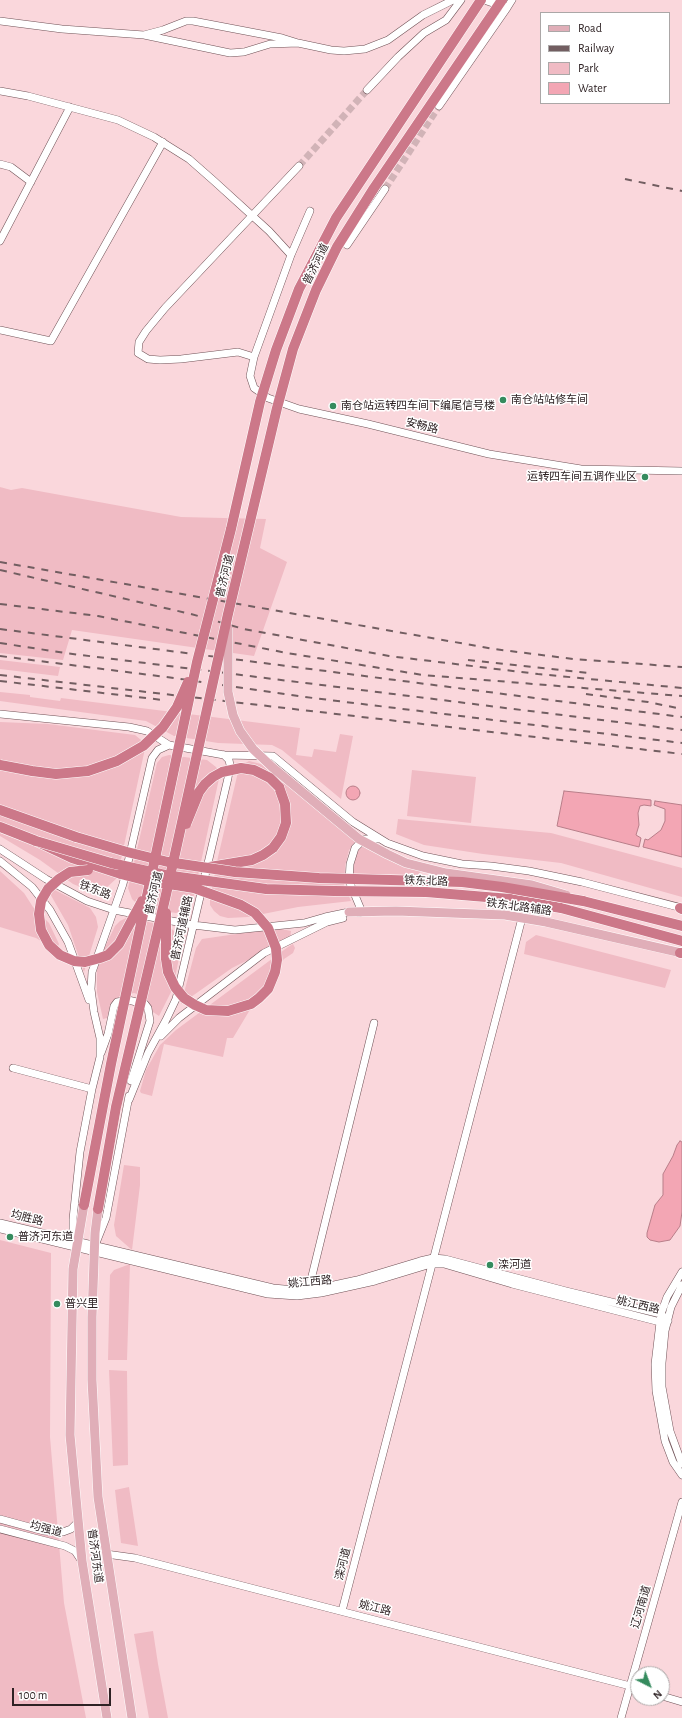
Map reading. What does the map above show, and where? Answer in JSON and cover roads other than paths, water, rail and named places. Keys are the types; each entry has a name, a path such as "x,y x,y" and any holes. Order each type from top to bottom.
{"highway":[{"name":"普济河道","path":"84,1205 111,1064 197,662 232,529 260,402 276,350 299,289 336,218 483,0"},
{"name":"普济河道","path":"98,1209 116,1107 178,845 186,798 228,614 290,361 301,327 321,279 337,247 362,207 505,4"},
{"path":"0,765 56,774 88,771 117,761 143,746 163,727 177,707 197,662"},
{"path":"178,845 199,792 213,777 226,770 241,768 254,770 270,778 281,791 287,810 286,823 277,842 264,855 252,860 209,867"},
{"name":"铁东北路","path":"0,810 76,837 168,862 254,874 462,882 502,887 582,901 682,926"},
{"path":"0,827 36,840 72,858 144,880 194,888 240,892 266,889"},
{"name":"铁东北路","path":"36,840 111,863 165,875 266,889 334,892 426,892 510,899 561,908 682,941"},
{"path":"121,874 80,870 64,875 48,889 41,901 39,924 46,940 54,950 67,958 80,962 91,961 108,954 120,944 148,890"},
{"path":"165,899 166,959 170,977 179,992 190,1002 206,1010 224,1011 243,1007 261,996 273,979 277,960 276,948 272,935 262,920 251,911 241,905 194,888"}],"main road":[{"path":"228,614 228,692 232,715 240,731 254,749 272,767 359,839 406,863 446,872 548,888 582,901"},
{"name":"铁东北路辅路","path":"349,912 396,911 477,913 522,918 546,922 681,953"},
{"name":"普济河东道","path":"84,1205 72,1269 70,1335 70,1435 82,1560 107,1718"},
{"name":"普济河东道","path":"98,1209 94,1250 92,1317 92,1380 98,1498 132,1718"}],"street":[{"path":"144,35 163,30 186,21 193,21 282,38 331,50 365,49 388,40 423,15 453,0"},
{"path":"367,90 398,57 424,33 446,20 461,0"},
{"path":"483,0 505,4"},
{"path":"439,106 505,4 512,0"},
{"path":"438,7 444,11 446,20"},
{"path":"0,21 55,28 144,35 230,52 244,52 270,44 298,43"},
{"path":"0,91 118,120 163,142 189,159 253,216 285,247 291,255"},
{"path":"0,241 70,107"},
{"path":"0,330 51,341 163,142"},
{"path":"0,164 11,167 31,182"},
{"path":"254,357 238,352 160,360 148,359 138,353 139,342 165,308 299,166"},
{"path":"347,245 385,190"},
{"name":"安畅路","path":"310,211 291,255 254,357 250,376 254,388 268,398 299,409 497,456 581,469 682,471"},
{"path":"0,714 130,727 146,731 169,745"},
{"name":"铁东北路","path":"169,745 224,755 273,756 353,822 387,843 423,856 462,864 529,871 582,882 681,908"},
{"name":"普济河道辅路","path":"100,1057 100,1038 94,1012 91,989 92,972 123,884 152,758 158,750 169,745"},
{"name":"普济河道辅路","path":"129,1100 142,1065 176,999 228,778 230,765 229,760 224,755"},
{"path":"153,1045 179,1018 264,953 327,922 362,912 349,881 350,864 355,848 364,840 380,839"},
{"name":"铁东路","path":"0,849 66,892 87,901 114,910 193,925"},
{"path":"2,862 32,887 50,910 68,942 94,1012"},
{"path":"193,925 235,930 304,923 326,916 349,912"},
{"name":"滦河道","path":"342,1611 522,918"},
{"name":"普济河道辅路","path":"76,1245 73,1230 73,1219 80,1152 92,1089 100,1057 108,1034 114,1006 118,1002 128,1000 145,1004 148,1008 150,1021 130,1086 129,1100 106,1218 94,1250"},
{"path":"309,1288 374,1023"},
{"path":"13,1068 92,1089"},
{"name":"均胜路","path":"0,1223 94,1250"},
{"name":"均胜路","path":"0,1229 76,1245"},
{"name":"姚江西路","path":"94,1250 268,1294 297,1296 341,1290 432,1261 512,1284 660,1322 668,1321"},
{"name":"姚江西路","path":"94,1250 273,1288 295,1290 357,1280 445,1259 661,1314 668,1321"},
{"path":"682,1272 667,1297 661,1314 655,1364 656,1392 665,1441 673,1462 682,1475"},
{"path":"682,1285 671,1307 662,1350 662,1387 670,1431 682,1464"},
{"name":"辽河南道","path":"636,1666 682,1502"},
{"name":"均强道","path":"0,1519 44,1531 62,1532 71,1529 78,1522"},
{"name":"均强道","path":"0,1529 65,1546 75,1551 82,1560"},
{"name":"姚江路","path":"106,1554 135,1558 630,1686"},
{"name":"辽河南道","path":"621,1718 630,1686"},
{"path":"670,1698 682,1702"}],"water":[{"path":"353,786 358,788 360,793 358,798 353,800 348,798 346,793 348,788"},
{"path":"564,791 651,800 651,806 640,806 638,813 639,825 636,835 641,838 639,847 557,826"},
{"path":"655,801 682,805 682,857 643,847 645,839 648,840 661,830 665,821 665,809 654,805"},
{"path":"680,1141 682,1142 682,1212 680,1226 670,1240 659,1242 650,1240 647,1237 647,1233 655,1205 663,1195 663,1174"}],"tunnel":[{"path":"299,166 367,90"},
{"path":"385,189 439,106"}],"railway":[{"path":"625,179 682,191"},
{"path":"0,562 494,649 573,659 682,667"},
{"path":"0,570 191,614 244,629 389,656 538,674 682,688"},
{"path":"0,604 98,616 287,653 423,675 682,696"},
{"path":"0,629 682,717"},
{"path":"0,643 65,653 682,730"},
{"path":"0,656 174,678 313,698 682,743"},
{"path":"468,660 589,673"},
{"path":"0,675 682,754"},
{"path":"0,681 163,700"},
{"path":"586,694 648,702 682,709"}],"place":[{"name":"南仓站站修车间","path":"503,400"},
{"name":"南仓站运转四车间下编尾信号楼","path":"333,406"},
{"name":"运转四车间五调作业区","path":"645,477"},
{"name":"普济河东道","path":"10,1237"},
{"name":"滦河道","path":"490,1265"},
{"name":"普兴里","path":"57,1304"}]}
